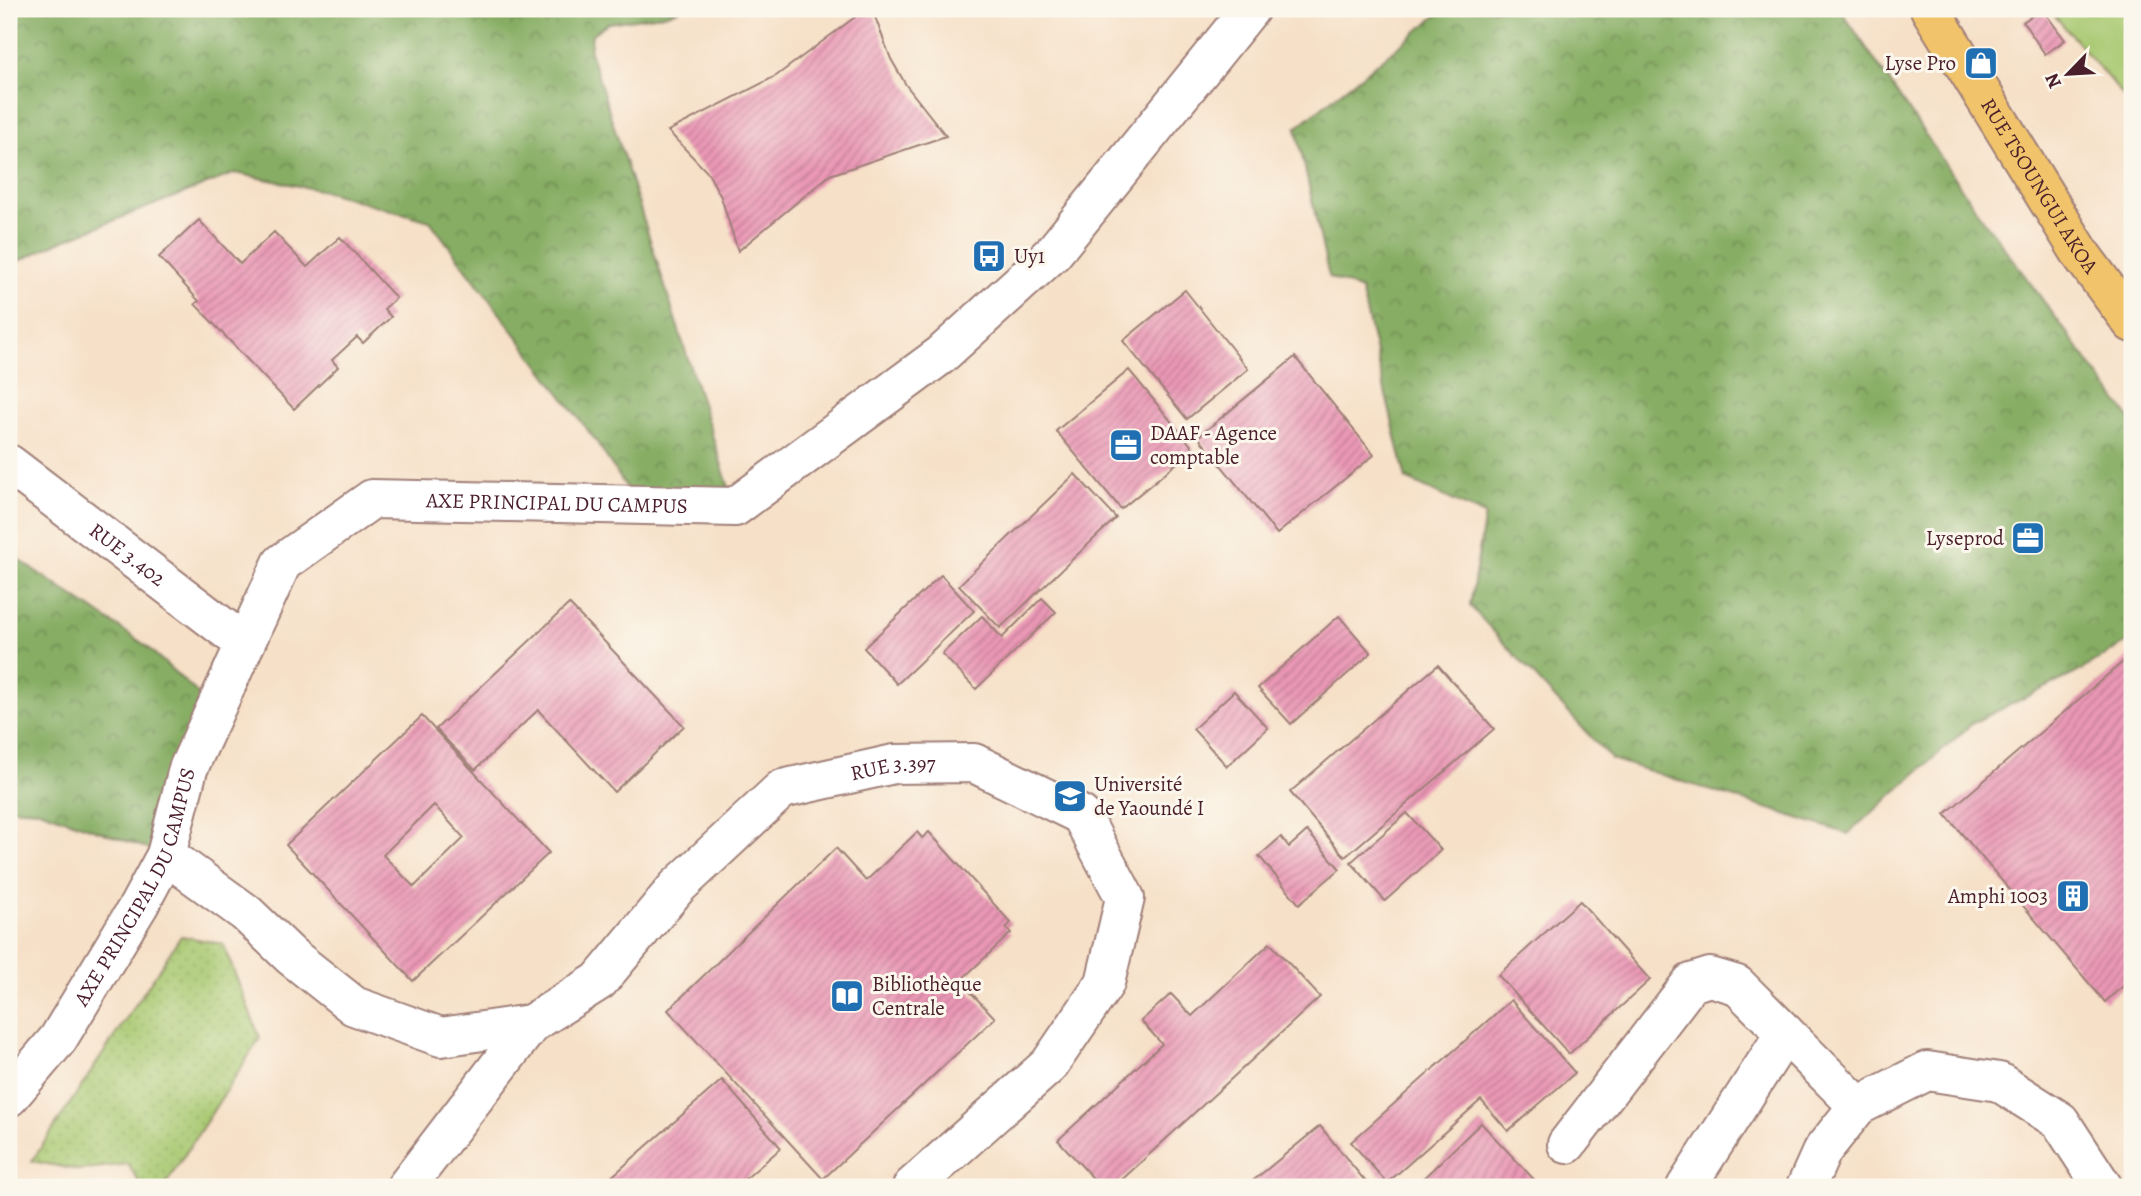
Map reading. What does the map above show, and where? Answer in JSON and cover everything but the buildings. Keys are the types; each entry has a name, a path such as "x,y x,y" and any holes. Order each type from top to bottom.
{"main road":[{"name":"RUE TSOUNGUI AKOA","path":"1930,9 2083,257 2132,323"}],"street":[{"name":"AXE PRINCIPAL DU CAMPUS","path":"9,1097 58,1039 166,855 188,769 282,563 372,499 735,507 941,355 1053,253 1250,9"},
{"name":"RUE 3.402","path":"9,464 245,644"},
{"name":"RUE 3.397","path":"406,1187 531,1024 599,981 677,887 782,789 894,764 974,763 1082,815 1125,898 1105,983 1049,1065 912,1187"},
{"path":"166,855 246,913 291,956 355,1006 441,1037 531,1024"},
{"path":"1567,1144 1691,983 1710,977 1737,985 1858,1106"},
{"path":"1686,1187 1785,1033"},
{"path":"1806,1187 1822,1151 1858,1106 1927,1071 1999,1082 2060,1121 2103,1187"}],"green space":[{"path":"9,9 680,9 668,14 608,23 592,34 590,51 735,507 637,504 596,441 430,221 324,191 235,173 59,242 9,266"},
{"path":"1445,9 1840,9 1977,211 2132,421 2132,639 2076,673 1974,722 1848,834 1611,759 1470,606 1485,515 1406,479 1361,290 1329,277 1296,128"},
{"path":"2049,9 2132,9 2132,106"},
{"path":"9,553 145,645 215,709 166,855 39,810 9,808"},
{"path":"181,936 223,944 260,1038 164,1187 142,1187 128,1164 78,1170 32,1161"}],"place":[{"name":"Lyse Pro","path":"1981,63"},
{"name":"Uy1","path":"989,256"},
{"name":"DAAF - Agence comptable","path":"1126,445"},
{"name":"Lyseprod","path":"2028,538"},
{"name":"Université de Yaoundé I","path":"1070,796"},
{"name":"Amphi 1003","path":"2073,896"},
{"name":"Bibliothèque Centrale","path":"847,996"}]}
